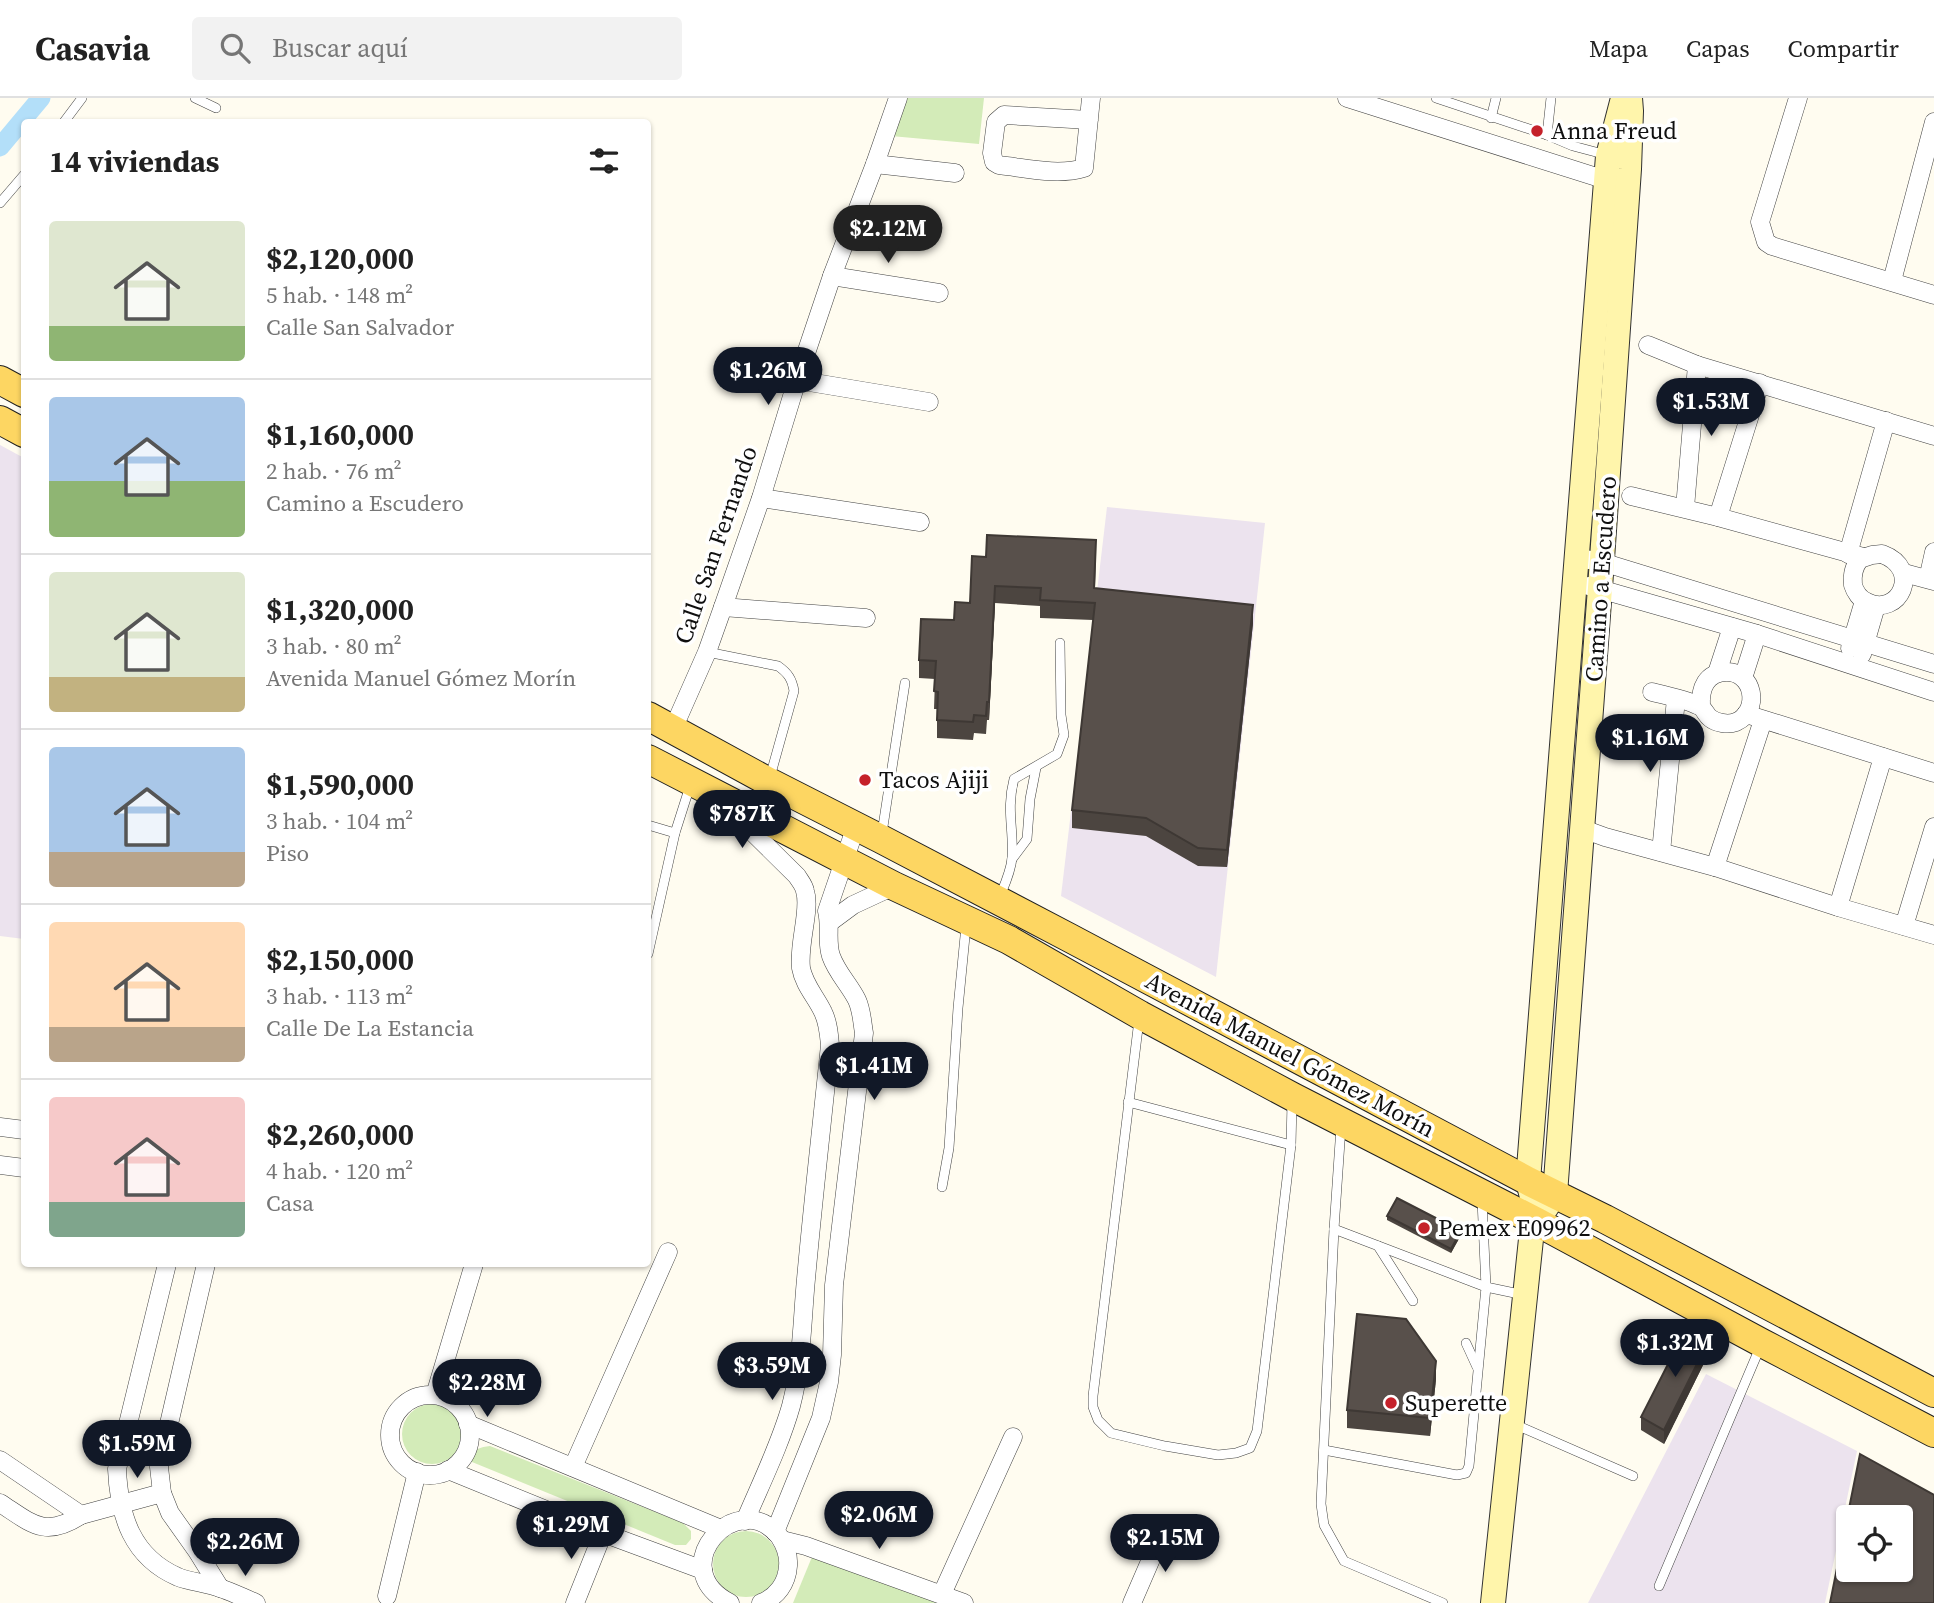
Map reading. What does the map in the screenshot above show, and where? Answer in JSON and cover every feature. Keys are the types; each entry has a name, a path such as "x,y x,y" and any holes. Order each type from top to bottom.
{"main road":[{"path":"0,380 21,391"},
{"path":"0,420 21,431"},
{"name":"Avenida Manuel Gómez Morín","path":"651,718 1528,1181 1933,1391"},
{"name":"Avenida Manuel Gómez Morín","path":"651,761 894,886 1009,940 1139,1015 1934,1433"}],"street":[{"name":"Calle San Fernando","path":"673,729 707,652 761,498 832,276 898,98"},
{"path":"1089,120 1004,115 996,122 993,162 999,165 1056,171 1084,168 1089,120 1091,98"},
{"path":"1347,98 1618,169"},
{"name":"Camino a Escudero","path":"1493,1603 1531,1239 1537,1222 1555,1194 1601,589 1623,98"},
{"name":"Camino a Escudero","path":"1537,1222 1528,1181 1576,570 1618,169 1631,111 1630,98"},
{"path":"1798,98 1760,222 1766,242 1934,295"},
{"path":"1892,281 1934,122"},
{"path":"874,164 956,173"},
{"path":"832,276 939,293"},
{"path":"1648,345 1697,365 1934,436"},
{"path":"1685,508 1697,365"},
{"path":"797,380 929,402"},
{"path":"1718,517 1760,383"},
{"path":"1631,496 1685,508 1855,556 1882,554 1892,558 1904,573 1904,583 1895,600 1886,604 1870,603 1857,594 1853,585 1855,556 1886,421"},
{"path":"761,498 920,522"},
{"path":"1904,573 1931,580 1934,552"},
{"path":"1576,570 1602,562 1934,664"},
{"path":"1576,570 1601,589 1746,631 1934,691"},
{"path":"1852,665 1870,603"},
{"path":"723,607 866,618"},
{"path":"1743,678 1746,631 1753,609"},
{"path":"1746,631 1717,673 1706,680 1700,693 1701,706 1709,718 1721,723 1754,717 1934,773"},
{"path":"1715,867 1754,717 1751,689 1743,678 1731,672 1717,673"},
{"path":"1652,691 1701,706"},
{"path":"1661,852 1676,699"},
{"path":"1838,907 1883,757"},
{"path":"703,788 797,876 829,917"},
{"path":"778,1536 821,1418 829,1381 834,1285 864,1033 856,998 836,969 830,953 829,917 856,826"},
{"path":"1904,926 1934,827"},
{"path":"1583,829 1934,935"},
{"path":"829,917 894,886"},
{"path":"746,1521 790,1407 797,1373 827,1077 829,1030 802,971 800,949 807,900 805,888"},
{"path":"827,1077 857,1080"},
{"path":"0,1127 21,1130"},
{"path":"0,1165 21,1168"},
{"path":"573,1466 668,1252"},
{"path":"166,1267 117,1469 128,1529 141,1549 160,1567 180,1577 220,1588 256,1603"},
{"path":"205,1267 159,1467 162,1493 170,1513 220,1588"},
{"path":"435,1395 473,1267"},
{"path":"805,1307 834,1312"},
{"path":"426,1395 443,1397 456,1405 468,1424 468,1446 457,1464 448,1470 433,1474 417,1472 408,1468 395,1454 390,1435 391,1425 400,1408 407,1402 426,1395"},
{"path":"468,1424 720,1529"},
{"path":"942,1594 1013,1437"},
{"path":"0,1460 81,1515"},
{"path":"448,1470 703,1570"},
{"path":"387,1596 417,1472"},
{"path":"0,1503 33,1524 51,1528 69,1523 81,1515 162,1493"},
{"path":"730,1603 719,1597 706,1581 703,1561 708,1543 720,1529 728,1524 746,1521 766,1525 778,1536 787,1550 788,1574 783,1585 776,1594 761,1603"},
{"path":"1132,1603 1164,1530"},
{"path":"575,1603 603,1533"},
{"path":"778,1536 964,1603"}],"lane":[{"path":"66,119 82,98"},
{"path":"195,98 216,108"},
{"path":"1436,98 1547,135 1618,169"},
{"path":"1491,118 1496,98"},
{"path":"1547,135 1551,98"},
{"path":"0,203 21,178"},
{"path":"998,900 1012,859 1009,798 1014,779 1057,754 1064,735 1061,715 1060,643"},
{"path":"707,652 778,666 792,681 794,691 769,782"},
{"path":"881,839 905,683"},
{"path":"1012,859 1027,839 1036,768"},
{"path":"651,941 675,833 703,788"},
{"path":"651,826 675,833"},
{"path":"942,1187 949,1148 967,920"},
{"path":"1139,1015 1093,1395 1093,1407 1098,1420 1111,1433 1218,1455 1250,1448 1257,1432 1290,1145 1293,1097"},
{"path":"1128,1102 1290,1145"},
{"path":"1341,1121 1321,1504 1324,1525 1344,1561 1443,1603"},
{"path":"1324,1450 1457,1475 1465,1473 1469,1466 1486,1287 1482,1194"},
{"path":"1334,1229 1486,1287 1526,1296"},
{"path":"1378,1246 1413,1301"},
{"path":"1466,1343 1478,1370"},
{"path":"1659,1586 1762,1343"},
{"path":"1513,1423 1633,1476"}],"shaded area":[{"path":"0,445 21,456 21,939 0,936"},
{"path":"1107,507 1265,523 1216,977 1061,896"},
{"path":"1706,1374 1857,1451 1846,1505 1836,1505 1836,1551 1825,1603 1588,1603"}],"green space":[{"path":"904,98 984,98 979,144 891,136"},
{"path":"432,1404 449,1409 457,1417 462,1434 457,1451 449,1459 432,1464 415,1459 407,1451 402,1434 407,1417 415,1409"},
{"path":"490,1446 683,1523 691,1531 691,1539 686,1545 675,1545 472,1462 470,1459 475,1451"},
{"path":"746,1531 759,1534 769,1541 776,1551 779,1564 776,1577 769,1587 759,1594 746,1597 733,1594 723,1587 716,1577 713,1564 716,1551 723,1541 733,1534"},
{"path":"814,1552 939,1603 793,1603"}],"building":[{"path":"987,535 1096,540 1094,588 1253,605 1227,850 1198,848 1146,818 1072,810 1095,603 1040,600 1041,588 995,586 986,716 974,715 973,722 937,720 938,692 934,691 936,661 919,660 921,619 954,620 955,602 970,603 972,556 986,557"},
{"name":"Pemex E09962","path":"1397,1198 1461,1231 1451,1249 1387,1216"},
{"name":"Superette","path":"1357,1314 1406,1319 1436,1361 1430,1418 1347,1410"},
{"path":"1687,1327 1709,1340 1664,1430 1641,1417"},
{"path":"1860,1454 1934,1495 1934,1603 1830,1603 1836,1573 1836,1582 1913,1582 1913,1505 1850,1505"}],"waterway":[{"path":"23,119 41,98"},
{"path":"0,147 21,122"}],"place":[{"name":"Anna Freud","path":"1537,131"},
{"name":"Tacos Ajiji","path":"865,780"},
{"name":"Pemex E09962","path":"1424,1228"},
{"name":"Superette","path":"1391,1403"}]}
